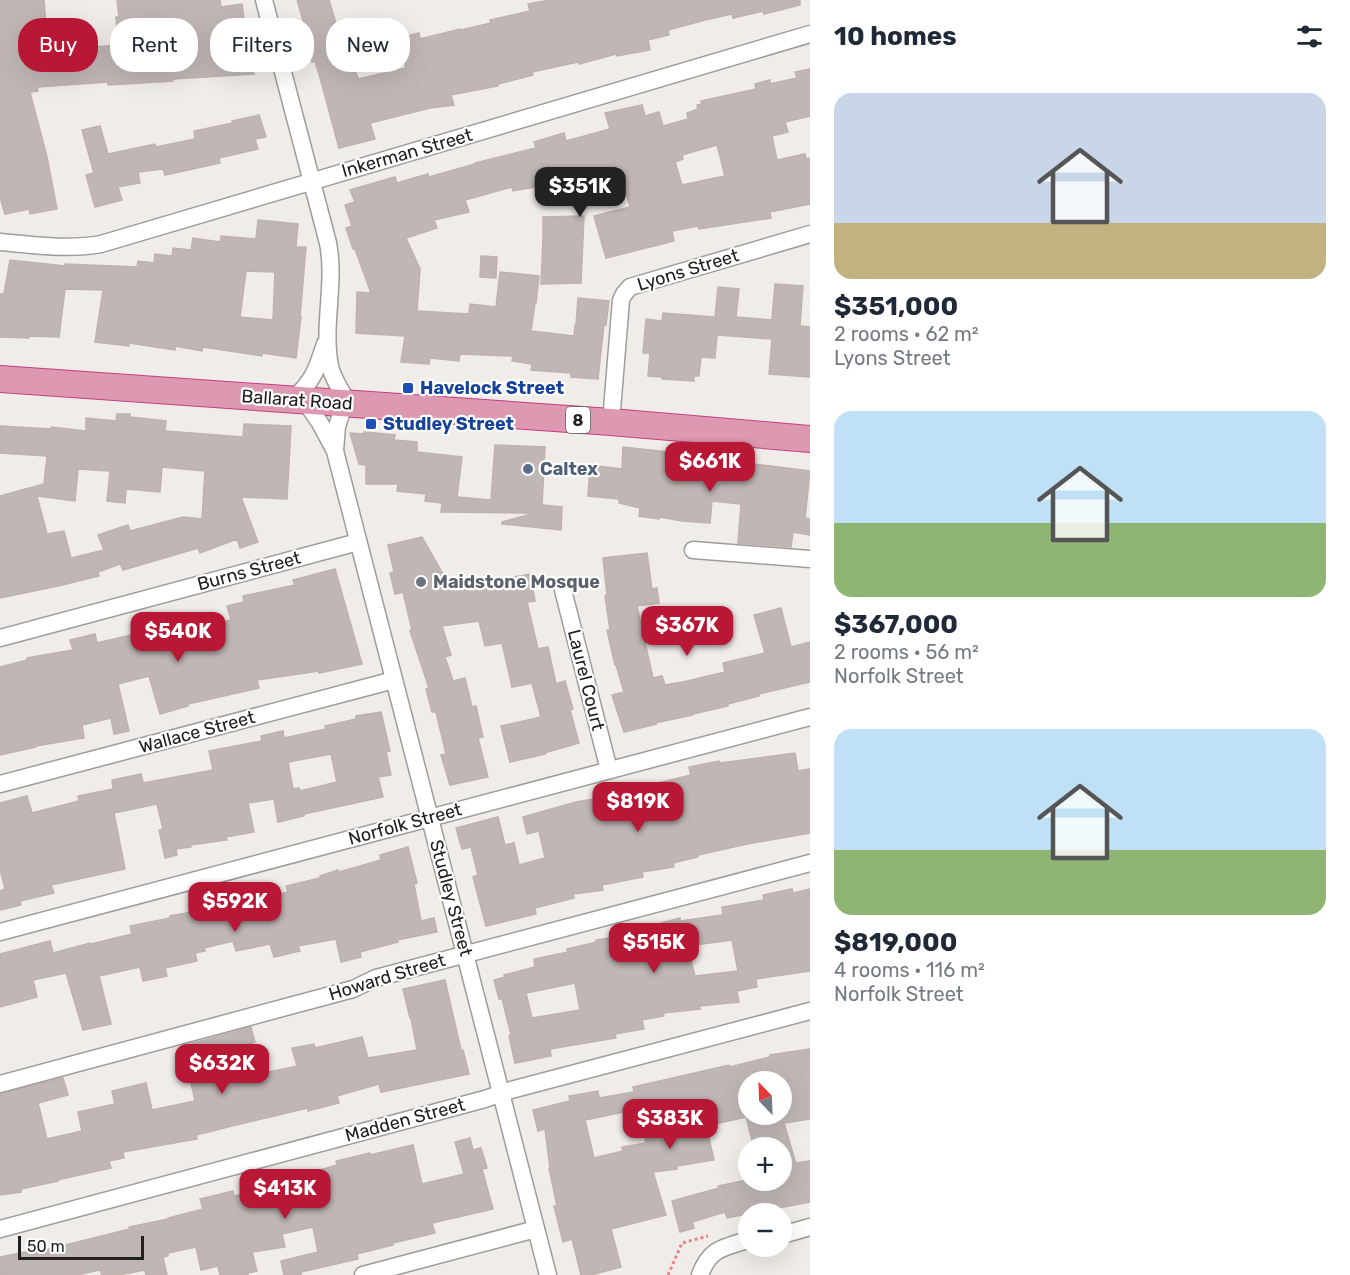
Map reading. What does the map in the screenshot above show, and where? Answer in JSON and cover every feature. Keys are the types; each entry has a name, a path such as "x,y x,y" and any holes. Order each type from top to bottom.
{"highway":[{"name":"Ballarat Road","path":"0,379 611,422 810,439"}],"street":[{"path":"264,0 331,259 327,337 331,366 347,404"},
{"name":"Inkerman Street","path":"0,242 67,247 101,244 810,34"},
{"name":"Lyons Street","path":"611,422 621,300 630,287 810,234"},
{"path":"299,400 316,371 327,337"},
{"name":"Studley Street","path":"299,400 320,423 335,452 548,1275"},
{"name":"Studley Street","path":"335,452 337,426 347,404"},
{"name":"Burns Street","path":"0,638 358,542"},
{"path":"693,550 810,559"},
{"name":"Laurel Court","path":"563,590 609,770"},
{"name":"Wallace Street","path":"0,784 394,680"},
{"name":"Norfolk Street","path":"0,932 810,717"},
{"name":"Howard Street","path":"0,1084 353,989 376,978 810,863"},
{"name":"Madden Street","path":"0,1229 810,1011"},
{"path":"792,1232 810,1227"},
{"path":"363,1275 536,1229"},
{"path":"713,1275 720,1260 738,1246"},
{"path":"700,1275 710,1255 738,1249"}],"building":[{"path":"0,0 44,0 45,18 18,18 18,72 98,72 98,47 110,46 110,72 198,72 198,18 116,18 119,17 117,0 220,0 221,7 242,4 244,18 210,18 210,72 254,72 254,74 108,85 108,82 37,87 38,91 30,92 47,157 57,209 30,214 29,209 5,214 0,197"},
{"path":"297,0 329,0 334,18 326,18 326,72 356,72 358,79 389,72 410,72 410,35 419,33 420,39 491,23 490,20 530,11 528,4 550,0 800,0 800,5 764,14 763,11 733,18 732,14 668,30 669,35 648,40 650,50 617,56 616,54 579,64 578,62 532,72 533,75 498,84 498,86 451,95 454,105 430,108 370,123 375,139 339,148 314,61 314,18 302,18"},
{"path":"810,69 810,116 785,122 788,132 772,136 777,160 805,154 806,159 810,158 810,204 770,212 771,218 672,231 674,241 606,258 594,216 630,207 619,166 566,180 569,192 549,198 546,185 513,191 512,187 465,200 469,212 434,220 437,228 406,238 420,269 417,311 469,314 470,304 496,307 500,272 539,276 531,331 574,336 578,298 609,301 598,379 571,377 571,373 531,370 532,364 512,361 513,356 460,354 459,361 430,358 429,364 401,362 405,336 356,333 357,292 371,293 346,228 352,226 345,205 355,202 350,190 395,177 397,183 428,174 429,177 536,148 534,142 564,133 566,141 610,129 605,113 642,105 645,116 659,112 663,126 688,119 687,113 698,109 697,105 702,104 701,101 756,89 755,84 770,80 770,84 797,78 795,72","holes":["717,145 725,176 682,185 675,162 683,159 682,155"]},
{"path":"259,115 266,137 255,139 258,149 219,158 220,163 165,175 163,169 138,172 140,183 118,187 122,200 95,207 86,175 94,173 82,130 100,126 108,154 155,144 156,147 195,139 194,131"},
{"path":"584,216 581,283 541,284 543,217"},
{"path":"258,220 298,224 296,247 306,247 296,358 262,353 262,356 203,347 202,351 175,346 175,350 129,343 129,346 95,342 103,290 65,289 59,337 0,337 0,294 4,294 10,260 65,266 65,264 137,267 138,261 154,263 155,254 172,256 173,248 191,250 193,238 220,242 221,236 256,239","holes":["246,271 275,272 273,320 240,317"]},
{"path":"481,256 497,257 496,278 480,277"},
{"path":"775,284 803,286 800,326 810,327 810,377 769,374 772,339 717,335 715,358 701,357 699,376 694,376 694,381 648,376 650,353 643,353 646,319 662,321 663,313 715,317 718,287 739,289 736,317 772,320"},
{"path":"117,414 130,414 130,417 166,421 165,431 243,437 244,424 291,426 287,499 241,497 258,542 240,548 237,539 200,553 198,548 123,570 120,564 98,572 99,576 0,598 0,496 44,484 47,456 0,453 0,426 51,429 51,427 86,431 86,418 116,421","holes":["162,467 205,471 202,519 183,517 130,531 128,525 98,535 104,550 71,558 64,531 47,534 37,496 75,501 78,469 110,471 107,501 125,503 126,489 160,492"]},
{"path":"364,432 395,435 394,440 417,442 417,452 462,457 457,497 491,500 495,445 545,447 542,505 562,507 561,530 502,524 502,522 528,515 528,513 441,512 442,503 425,501 426,494 397,491 398,484 366,484 366,465 359,464 350,433 364,434"},
{"path":"623,447 667,452 666,461 694,466 695,459 810,471 805,518 810,519 810,535 793,532 791,547 738,543 741,504 712,501 710,523 639,516 640,508 619,503 619,499 588,496 590,465 622,469"},
{"path":"422,537 451,588 530,574 535,601 527,602 538,649 548,647 556,684 565,681 579,743 510,762 501,726 541,717 532,683 512,687 502,643 485,646 479,621 442,626 451,655 445,657 453,681 465,678 472,707 476,706 483,737 478,738 488,777 450,785 441,755 446,754 436,712 432,712 426,689 429,688 410,631 412,630 403,592 395,594 390,573 394,572 388,545"},
{"path":"647,553 652,589 657,588 659,603 637,606 653,678 662,676 665,685 683,682 725,672 723,663 765,653 754,615 781,608 791,647 810,642 810,682 759,694 759,696 728,704 728,706 624,732 612,695 624,692 607,630 610,630 603,558"},
{"path":"335,569 362,664 319,673 319,671 257,680 259,688 188,704 188,706 160,714 149,676 118,684 129,731 114,734 111,718 82,725 84,738 0,755 0,667 27,660 27,658 73,650 70,640 95,634 97,643 140,633 139,629 193,613 198,628 231,620 227,606 244,602 243,596 295,585 293,580"},
{"path":"381,712 390,751 386,752 391,775 378,777 383,797 278,822 274,799 248,803 254,832 226,837 227,840 176,849 177,855 165,858 159,830 163,829 157,804 114,813 125,869 51,885 54,893 20,901 21,905 0,910 0,891 5,889 0,869 0,803 27,796 32,813 79,801 78,796 113,789 112,780 141,774 143,783 213,770 209,751 262,741 261,736 283,731 284,738 326,729 325,726 356,719 356,716","holes":["331,754 337,782 300,791 299,788 293,789 288,762"]},
{"path":"795,753 798,771 810,769 810,833 698,855 698,857 673,863 674,867 642,872 643,877 602,885 603,890 573,894 574,898 535,908 536,914 486,926 473,877 478,875 471,847 462,849 456,828 498,817 505,845 514,843 519,865 545,858 539,831 527,834 523,817 576,802 629,793 629,791 659,785 658,783 691,775 689,767 719,761 720,763"},
{"path":"408,847 417,883 414,884 421,921 434,918 437,932 397,940 398,942 360,952 361,957 341,962 336,939 298,946 300,951 274,957 270,944 236,951 233,941 204,948 205,951 195,953 197,961 165,968 167,976 143,981 140,967 99,976 111,1024 83,1030 66,973 33,980 37,997 0,1007 0,954 50,941 53,953 132,934 130,926 198,911 196,902 219,898 222,909 288,892 286,886 381,860 380,855"},
{"path":"792,889 793,893 810,889 810,971 756,979 757,987 737,991 739,1002 663,1013 664,1016 642,1020 644,1029 615,1034 616,1038 550,1049 551,1056 515,1063 502,999 499,999 494,980 535,967 534,959 568,952 567,949 597,942 596,940 662,926 661,923 680,918 680,921 723,915 722,907 764,900 763,895","holes":["732,940 738,971 695,976 687,946","575,983 580,1010 532,1018 526,993"]},
{"path":"445,980 461,1050 463,1050 469,1074 381,1092 379,1084 337,1096 339,1103 308,1111 308,1108 196,1135 197,1139 123,1152 124,1158 109,1161 111,1168 21,1189 21,1192 0,1195 0,1094 63,1078 68,1095 38,1103 47,1139 82,1131 78,1112 115,1104 112,1091 146,1083 152,1110 195,1101 183,1046 251,1027 255,1042 252,1042 260,1074 297,1066 292,1048 314,1044 315,1048 362,1037 368,1058 417,1050 403,989"},
{"path":"810,1049 810,1119 792,1122 792,1071 738,1071 738,1119 706,1126 714,1160 653,1172 666,1215 611,1229 621,1267 591,1275 581,1275 572,1239 563,1242 554,1206 557,1206 549,1168 545,1129 538,1131 533,1110 570,1101 569,1096 598,1091 599,1098 634,1092 633,1087 770,1057 770,1055","holes":["638,1109 646,1143 622,1147 623,1151 594,1158 585,1120"]},
{"path":"748,1125 785,1125 788,1137 751,1137"},
{"path":"470,1138 473,1150 481,1148 487,1168 482,1169 493,1209 432,1223 435,1233 357,1254 358,1259 301,1272 301,1275 284,1275 281,1261 318,1252 313,1227 282,1234 285,1247 252,1252 257,1271 248,1273 248,1275 220,1275 218,1266 201,1270 196,1247 168,1253 168,1256 163,1257 167,1275 146,1275 145,1270 119,1275 102,1275 100,1270 77,1275 0,1275 0,1257 40,1249 41,1251 168,1219 203,1209 200,1199 233,1191 234,1196 278,1187 277,1183 337,1165 336,1161 370,1153 370,1155 413,1145 422,1184 464,1174 455,1142"},
{"path":"792,1150 796,1163 810,1161 810,1202 792,1205 792,1203 738,1203 738,1216 727,1218 725,1212 692,1222 694,1228 680,1232 672,1201 719,1188 718,1186 738,1182 738,1191 792,1191"}],"place":[{"name":"Havelock Street","path":"408,388"},
{"name":"Studley Street","path":"371,424"},
{"name":"Caltex","path":"528,469"},
{"name":"Maidstone Mosque","path":"421,582"}]}
